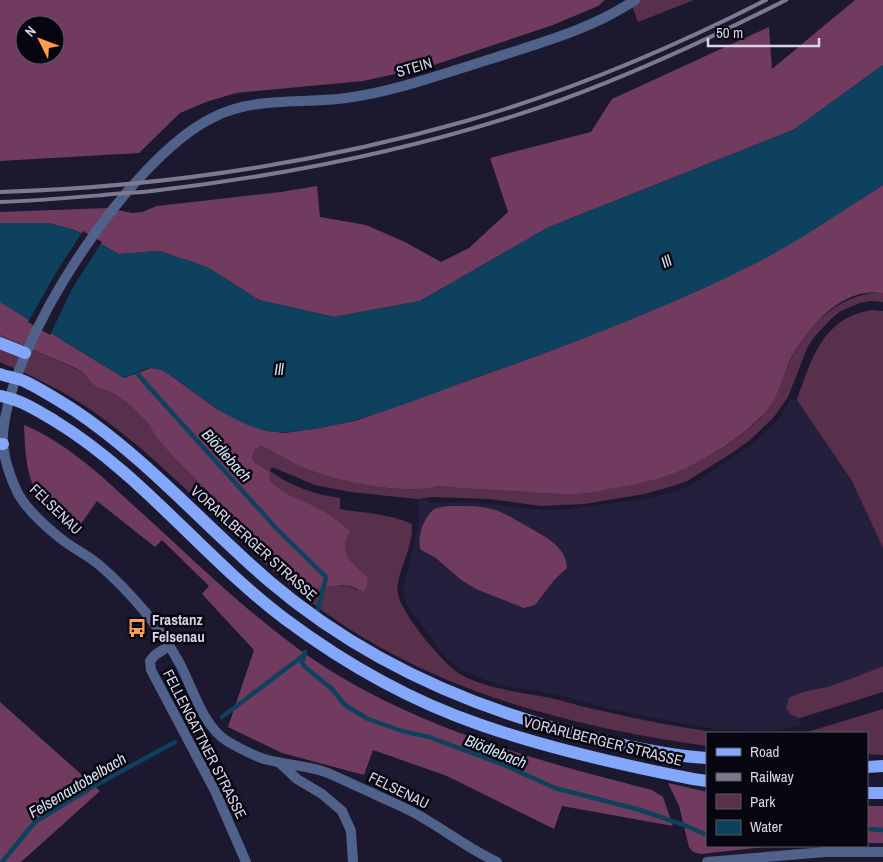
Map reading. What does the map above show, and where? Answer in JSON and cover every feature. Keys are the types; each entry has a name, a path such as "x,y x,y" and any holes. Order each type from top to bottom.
{"main road":[{"path":"0,343 25,353"},
{"name":"VORARLBERGER STRASSE","path":"0,374 24,381 55,398 96,426 146,467 241,556 297,604 321,622 383,661 465,699 575,734 653,751 706,758"},
{"name":"VORARLBERGER STRASSE","path":"0,396 15,399 46,416 103,454 229,571 285,619 372,676 441,710 511,735 598,759 706,781"},
{"path":"868,766 883,766"},
{"path":"868,793 883,793"}],"street":[{"name":"STEIN","path":"194,129 226,111 248,104 342,98 378,92 439,75 577,31 617,12 634,0"},
{"name":"FELSENAU","path":"194,129 153,164 120,200 62,284 25,353 14,382 2,442 7,467 17,492 22,500 59,538 95,561 121,585 147,615 169,646 211,727 225,740 263,759 326,772 423,817 460,842 497,862"},
{"name":"FELLENGATTNER STRASSE","path":"169,646 155,655 150,661 151,670 215,791 246,862"},
{"name":"FELSENAU","path":"280,763 296,779 322,794 342,811 351,831 353,862"},
{"path":"707,862 825,852 883,852"}],"shaded area":[{"path":"0,0 605,0 598,6 553,25 431,66 363,81 236,93 206,102 180,113 139,153 0,161"},
{"path":"855,0 883,0 883,65 793,130 549,227 420,301 334,317 259,300 207,267 159,251 119,254 75,230 48,223 0,223 0,212 108,208 132,213 142,212 157,206 317,186 320,217 366,225 405,242 441,262 469,248 508,212 490,158 591,132 612,99 769,27 772,69"},
{"path":"883,185 883,293 868,293 854,296 828,312 816,323 797,348 774,399 766,411 726,446 679,471 643,482 579,494 439,486 424,489 407,489 349,482 299,466 261,446 255,449 252,457 254,462 270,472 269,479 275,485 287,494 324,511 350,531 346,539 346,552 348,558 368,578 366,588 363,591 341,585 312,589 272,554 176,460 160,442 146,421 133,408 115,394 95,386 83,372 0,335 0,302 124,378 151,368 163,370 217,409 244,423 267,431 285,433 320,428 358,420 553,350 695,292 758,262"},
{"path":"791,400 797,400 852,481 883,548 883,666 851,679 799,693 791,715 800,718 800,726 772,731 716,729 649,717 563,696 497,684 463,671 447,659 407,605 403,591 419,522 418,497 432,503 469,502 541,510 562,510 646,499 690,486 713,471 752,444 777,421"},
{"path":"24,425 54,440 82,460 238,601 317,662 361,688 407,711 454,731 552,763 652,790 663,797 673,826 562,806 554,829 447,776 373,750 364,775 282,753 228,727 254,650 202,594 209,586 162,540 155,547 97,501 74,534 62,524 44,504 32,483 25,447"},
{"path":"448,506 484,507 509,516 545,536 557,546 566,560 567,568 555,579 535,605 524,608 476,589 461,580 436,558 421,550 420,534 430,513 433,510"},
{"path":"0,702 100,791 21,862 0,862"},
{"path":"668,783 706,792 706,847 763,847 701,854 693,852 689,847 679,806"},
{"path":"868,806 883,806 883,843 868,843"}],"green space":[{"path":"630,0 694,0 638,22"},
{"path":"883,293 883,302 871,301 860,303 841,311 832,318 808,346 788,397 774,417 750,440 732,453 687,481 673,486 644,494 584,504 541,506 489,499 432,497 417,499 351,492 315,485 272,467 270,471 304,489 340,498 340,509 386,516 412,524 410,544 397,589 398,594 414,625 444,660 460,674 481,683 506,690 674,726 712,732 706,732 706,746 653,738 546,714 494,698 443,678 394,655 347,627 302,595 275,573 146,453 91,410 35,378 0,362 0,335 83,372 95,386 115,394 133,408 146,421 160,442 176,460 272,554 312,589 347,586 358,590 360,570 347,557 344,548 349,531 324,511 280,490 269,479 270,472 254,462 252,457 255,449 261,446 299,466 331,477 388,488 424,489 439,486 579,494 653,479 672,473 709,456 726,446 758,420 777,392 790,361 805,336 826,314 837,306 864,294"},
{"path":"872,310 883,311 883,548 852,481 797,400 814,356 830,331 842,321 855,314"},
{"path":"883,666 883,692 800,718 791,715 786,708 789,698 803,692 834,685"},
{"path":"883,709 883,755 868,754 868,732 807,732"}],"water":[{"name":"Ill","path":"883,65 883,185 876,190 772,255 650,312 357,420 310,430 273,432 259,429 232,418 173,377 156,368 137,372 124,378 0,302 0,223 48,223 75,230 119,254 159,251 207,267 259,300 334,317 420,301 549,227 793,130"}],"pier":[{"path":"83,231 102,242 72,289 50,335 28,322 57,271"}],"waterway":[{"name":"Blödlebach","path":"136,369 137,373 149,387 276,528 326,577 318,609"},
{"name":"Blödlebach","path":"305,652 302,663 305,667 331,688 345,705 368,719 402,731 429,737 504,765 555,788 640,810 706,835"},
{"name":"Felsenautobelbach","path":"222,717 304,655"},
{"name":"Felsenautobelbach","path":"2,862 35,822 89,789 175,742"},
{"name":"Blödlebach","path":"868,829 883,830"}],"railway":[{"path":"0,192 118,185 177,179 294,161 352,150 409,136 505,109 619,68 766,0"},
{"path":"0,202 146,192 256,177 359,157 461,132 561,100 618,78 786,0"}],"place":[{"name":"Frastanz Felsenau","path":"137,628"}]}
